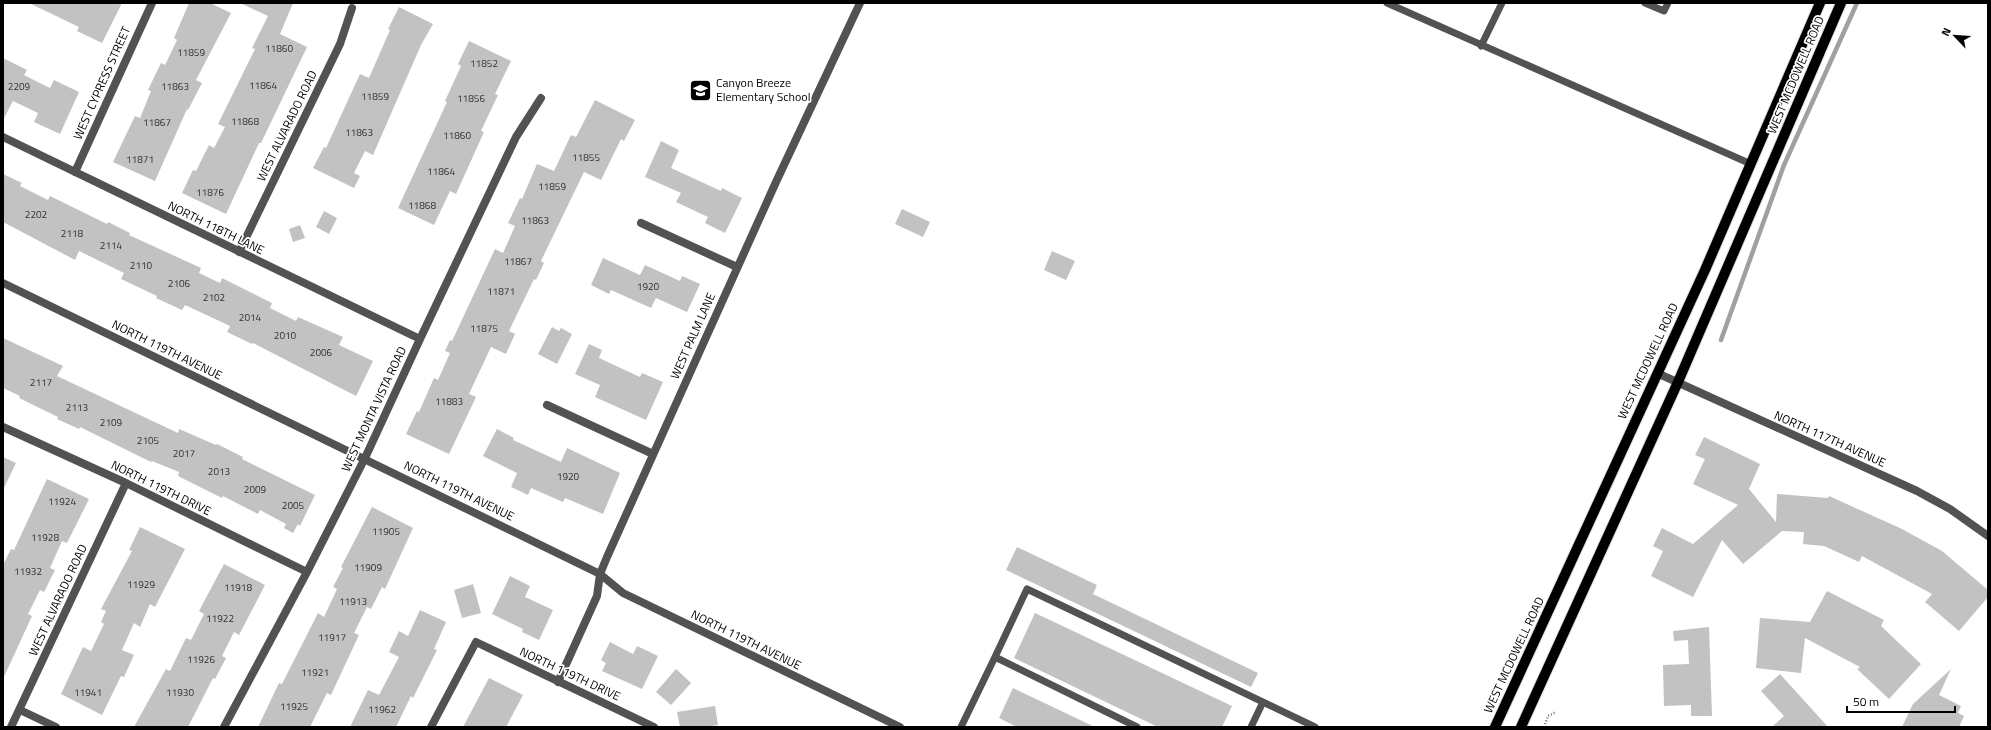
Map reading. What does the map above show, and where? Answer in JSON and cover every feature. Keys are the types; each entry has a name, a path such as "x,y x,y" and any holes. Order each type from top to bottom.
{"main road":[{"name":"WEST MCDOWELL ROAD","path":"1495,727 1705,270 1820,3"},
{"name":"WEST MCDOWELL ROAD","path":"1521,727 1678,382 1841,3"}],"street":[{"name":"WEST CYPRESS STREET","path":"75,172 152,3"},
{"name":"WEST PALM LANE","path":"558,682 597,596 600,574 653,454 737,267 860,3"},
{"name":"WEST ALVARADO ROAD","path":"239,252 340,44 352,8"},
{"name":"WEST MONTA VISTA ROAD","path":"224,727 307,572 365,458 516,137 541,98"},
{"name":"NORTH 118TH LANE","path":"3,138 420,339"},
{"path":"641,223 737,267"},
{"name":"NORTH 119TH AVENUE","path":"3,283 365,458 600,574 623,593 900,727"},
{"name":"NORTH 117TH AVENUE","path":"1657,373 1917,491 1950,508 1988,536"},
{"path":"547,405 653,454"},
{"name":"NORTH 119TH DRIVE","path":"3,427 126,483 307,572"},
{"name":"WEST ALVARADO ROAD","path":"11,727 126,483"},
{"name":"NORTH 119TH DRIVE","path":"431,727 476,642 654,727"},
{"path":"20,710 56,727"}],"lane":[{"path":"1387,3 1750,164"},
{"path":"1481,46 1502,3"},
{"path":"1645,3 1664,11 1668,3"},
{"path":"961,727 1027,589 1315,727"},
{"path":"995,657 1137,727"},
{"path":"1251,727 1263,702"}],"path":[{"path":"1544,727 1548,716 1556,712"}],"building":[{"path":"29,3 122,3 102,43 77,31 79,27"},
{"path":"189,3 210,3 231,13 196,80 202,83 188,110 187,109 155,181 113,162 135,116 140,118 151,91 148,90 161,63 165,65 177,40 174,38"},
{"path":"240,3 293,3 280,34 307,47 261,143 259,143 226,214 182,193 193,170 196,171 209,145 214,148 225,127 218,124 255,49 252,48 268,16"},
{"path":"399,7 433,24 421,45 373,155 365,151 354,173 360,176 354,188 313,168 324,147 326,148 360,74 369,78 390,30 388,29"},
{"path":"469,41 511,61 495,94 498,95 481,131 484,132 456,194 450,191 434,225 398,208 447,102 445,101 461,66 458,64"},
{"path":"3,58 27,70 24,75 50,88 54,80 79,92 60,134 34,122 38,113 13,101 3,120"},
{"path":"595,100 635,120 624,141 621,139 601,180 584,172 541,261 544,263 536,280 534,279 509,331 515,334 506,354 491,347 469,394 476,397 449,454 406,434 417,411 419,412 434,378 438,380 450,353 445,351 450,340 452,341 495,249 503,253 515,226 508,223 520,198 522,199 537,164 554,171 571,135 576,137"},
{"path":"661,141 679,150 671,168 721,191 722,188 742,198 725,233 705,223 708,217 676,202 681,193 645,177"},
{"path":"3,174 22,183 20,186 48,200 50,196 107,224 108,222 130,233 129,235 201,268 199,273 220,283 222,278 272,303 270,308 296,321 298,317 343,337 339,345 373,361 356,396 253,343 252,344 227,332 230,326 185,305 182,310 156,298 157,296 121,279 124,273 79,251 75,260 3,222"},
{"path":"902,209 930,222 923,237 895,224"},
{"path":"324,211 337,218 329,234 316,227"},
{"path":"300,225 305,238 293,242 289,229"},
{"path":"1052,251 1075,261 1066,280 1044,270"},
{"path":"603,258 640,275 645,265 680,281 682,276 700,284 687,312 656,298 651,308 611,290 609,294 591,285"},
{"path":"552,327 559,331 561,328 572,334 557,364 538,354"},
{"path":"3,338 63,366 57,376 178,433 179,429 216,445 217,444 243,457 242,459 315,495 300,526 298,524 293,533 284,528 286,524 260,510 258,514 223,496 222,498 178,476 179,472 152,461 151,462 80,427 79,429 57,419 58,417 19,398 20,396 3,388"},
{"path":"589,344 602,350 599,358 640,377 642,373 663,382 646,420 595,397 600,385 575,374"},
{"path":"497,429 514,438 513,440 561,462 567,448 620,473 603,514 565,498 563,502 531,488 528,495 511,487 517,473 483,456"},
{"path":"1704,437 1760,464 1749,489 1776,522 1777,494 1828,498 1829,496 1902,529 1942,551 1988,590 1988,597 1959,631 1925,602 1932,594 1862,556 1859,562 1824,546 1803,544 1804,532 1782,531 1743,564 1722,540 1693,597 1651,576 1663,551 1653,546 1662,528 1693,544 1738,505 1693,484 1705,459 1695,455"},
{"path":"3,457 16,463 3,490"},
{"path":"47,479 89,499 67,543 62,541 50,568 55,570 44,592 40,590 28,614 32,616 3,679 3,565 11,549 14,550"},
{"path":"372,507 413,528 385,589 382,587 371,609 367,607 354,633 359,635 331,695 327,693 310,727 258,727 279,683 282,684 318,613 324,617 337,589 333,587 343,568 341,567"},
{"path":"140,527 185,549 155,607 150,604 140,627 134,623 122,650 134,655 124,677 121,676 102,715 61,694 83,647 91,651 104,624 101,622 106,611 101,609 132,551 129,550"},
{"path":"1017,547 1097,585 1093,594 1258,673 1251,687 1006,570"},
{"path":"224,564 265,585 239,635 234,632 222,656 226,658 215,679 213,678 188,727 134,727 166,669 170,671 186,638 191,640 204,614 199,611"},
{"path":"510,576 530,586 525,597 553,610 539,640 522,632 523,629 492,614"},
{"path":"473,584 481,613 462,618 454,590"},
{"path":"1827,591 1884,620 1881,626 1921,664 1889,699 1857,669 1860,667 1805,638 1801,673 1756,668 1760,618 1810,622"},
{"path":"420,610 446,622 434,649 437,650 413,698 411,696 396,727 350,727 368,690 379,695 399,657 389,652 399,631 408,636"},
{"path":"1035,613 1232,706 1222,727 1158,727 1014,658"},
{"path":"1709,627 1712,716 1691,716 1691,705 1664,706 1663,665 1689,664 1688,640 1674,641 1673,631"},
{"path":"610,642 633,654 637,646 658,656 642,689 602,671 606,663 601,660"},
{"path":"676,669 691,683 671,705 656,692"},
{"path":"1951,669 1939,695 1961,706 1958,713 1964,716 1959,727 1902,727 1913,704"},
{"path":"1780,674 1828,727 1772,727 1784,716 1761,691"},
{"path":"489,678 523,695 506,727 463,727"},
{"path":"1013,688 1095,727 1017,727 999,718"},
{"path":"715,706 718,725 705,727 680,727 677,712"}],"waterway":[{"path":"1721,340 1784,165 1857,3"}],"place":[{"name":"Canyon Breeze Elementary School","path":"701,90"}]}
